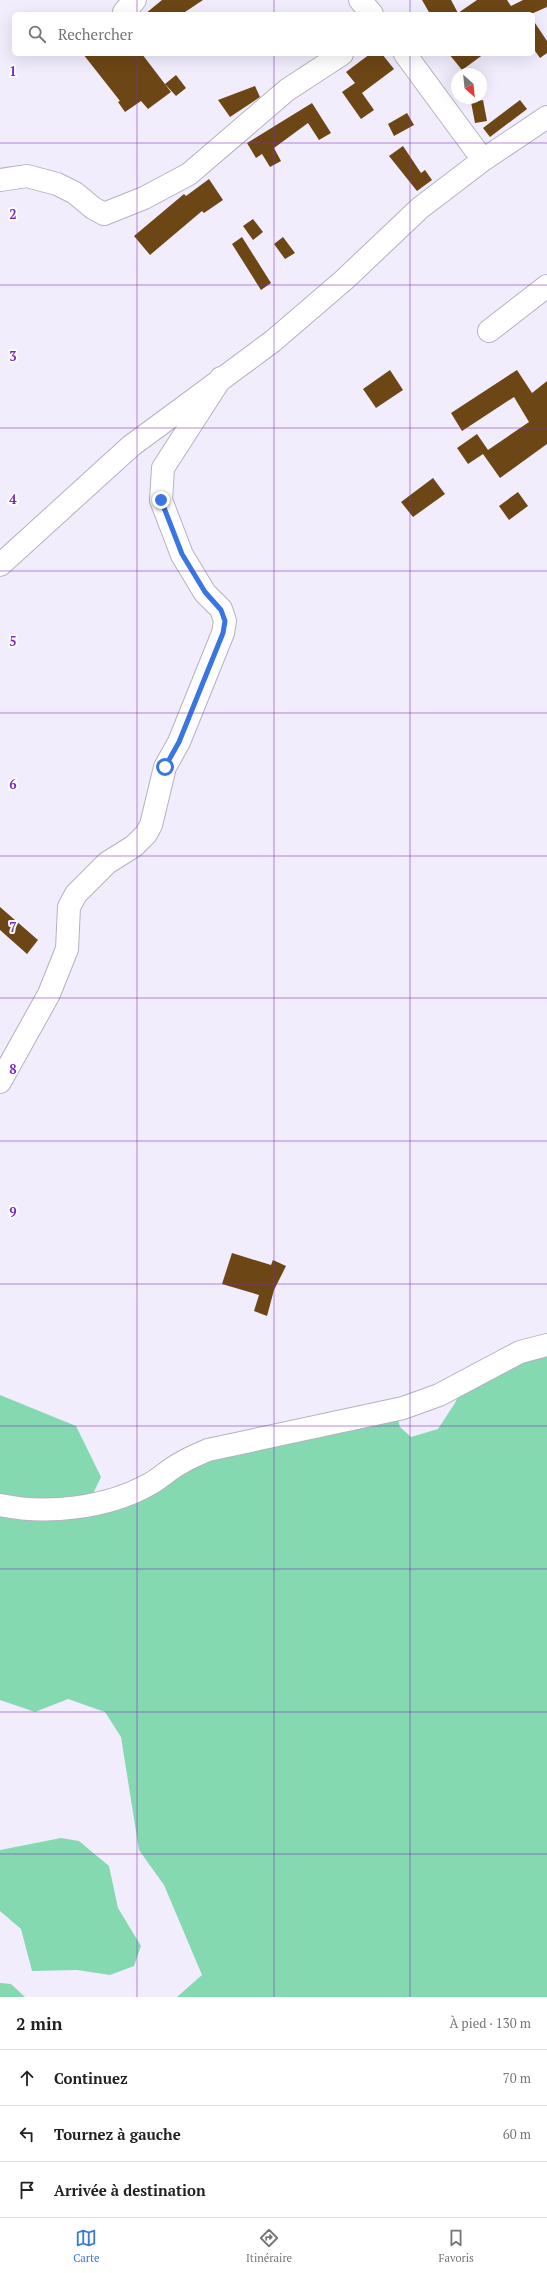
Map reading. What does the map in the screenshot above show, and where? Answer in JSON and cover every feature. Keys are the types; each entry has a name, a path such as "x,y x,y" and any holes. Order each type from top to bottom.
{"street":[{"path":"360,0 370,12"},
{"path":"0,180 27,176 57,184 75,192 92,208 104,214 144,198 189,174 287,90 339,56"},
{"path":"406,56 483,160"},
{"path":"0,565 131,446 272,341 344,280 420,208 483,160 547,117"},
{"path":"489,331 547,286"},
{"path":"0,1082 49,994 67,948 69,906 76,894 107,863 134,846 146,834 151,825 165,767 179,742 223,633 225,621 221,610 205,592 182,554 161,500 163,468 221,378"},
{"path":"0,1505 10,1507 69,1508 103,1503 148,1485 181,1463 208,1450 403,1408 439,1395 520,1352 547,1345"}],"green space":[{"path":"547,1335 547,1997 177,1997 202,1975 164,1885 139,1850 121,1737 105,1712 68,1699 35,1712 0,1700 0,1395 76,1426 101,1477 92,1496 128,1505 188,1450 393,1401 400,1427 411,1437 438,1429 455,1403 473,1364"},
{"path":"61,1838 79,1841 109,1866 118,1908 141,1946 134,1966 110,1975 77,1970 32,1971 21,1929 0,1911 0,1850"},
{"path":"0,1983 11,1984 25,1997 0,1997"}],"building":[{"path":"162,0 203,0 185,12 147,12"},
{"path":"422,0 451,0 457,12 429,12"},
{"path":"477,0 507,0 511,6 523,0 547,0 547,7 535,12 459,12"},
{"path":"535,23 547,41 547,53 540,58 535,51"},
{"path":"85,56 144,56 171,92 148,109 141,101 125,112 118,102 120,101"},
{"path":"367,56 384,56 394,69 362,93 374,110 361,119 342,92 355,83 346,72"},
{"path":"451,56 481,56 465,68 460,68"},
{"path":"176,75 186,88 176,96 165,84"},
{"path":"255,86 260,97 230,117 218,100"},
{"path":"520,100 527,109 490,137 483,128"},
{"path":"312,103 331,133 319,140 308,123 274,148 281,161 270,167 262,154 256,158 247,143"},
{"path":"471,104 484,104 487,121 475,123"},
{"path":"407,113 414,125 394,136 388,124"},
{"path":"403,146 421,173 425,170 432,180 417,191 389,156"},
{"path":"209,179 223,200 204,213 202,211 150,255 134,236 184,194 186,196"},
{"path":"253,219 263,232 253,240 243,226"},
{"path":"242,237 271,283 261,290 232,244"},
{"path":"283,237 295,253 285,259 274,244"},
{"path":"390,370 403,390 376,408 363,389"},
{"path":"517,370 532,393 547,381 547,444 500,478 483,454 468,464 457,448 477,434 488,450 529,422 514,397 462,431 451,413"},
{"path":"433,478 445,494 413,517 401,502"},
{"path":"518,492 528,506 509,520 499,506"},
{"path":"0,907 38,940 27,954 0,930"},
{"path":"232,1253 271,1265 273,1260 286,1266 274,1290 267,1316 254,1311 259,1295 222,1284"}],"route":[{"path":"161,500 182,554 193,575 205,592 221,610 225,621 223,633 179,742 165,767"}]}
